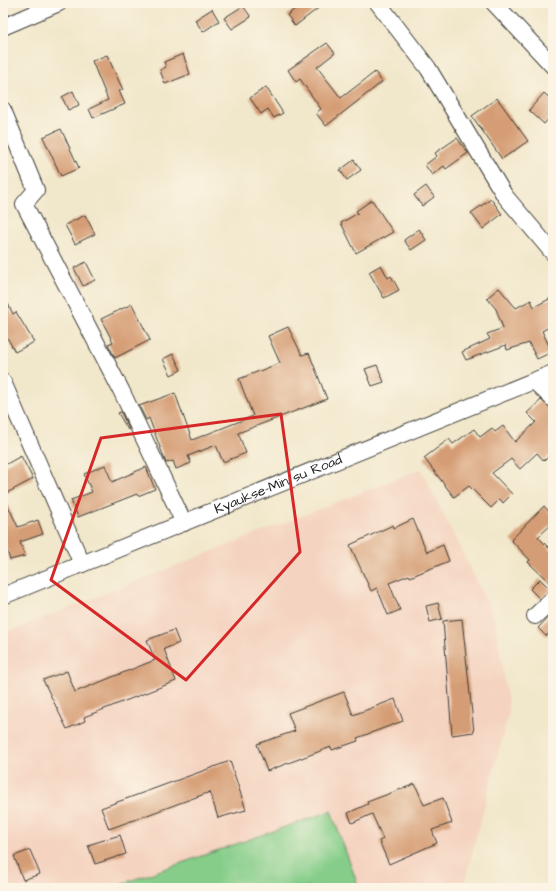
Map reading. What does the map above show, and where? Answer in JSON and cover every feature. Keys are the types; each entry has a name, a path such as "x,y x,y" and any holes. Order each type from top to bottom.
{"street":[{"path":"3,27 59,3"},
{"path":"378,3 428,68 505,196 553,253"},
{"path":"494,3 553,66"},
{"path":"3,110 36,190 24,204 121,390 184,523"},
{"name":"Kyaukse-Min su Road","path":"3,596 553,373"},
{"path":"534,381 553,399"},
{"path":"3,382 82,564"},
{"path":"535,616 553,599"}],"highlighted area":[{"path":"281,414 300,552 186,680 51,580 101,438"}],"shaded area":[{"path":"421,469 495,619 509,711 463,888 3,888 3,634"}],"green space":[{"path":"331,811 359,888 123,888 121,884"}],"building":[{"path":"303,3 325,3 295,26 287,15"},
{"path":"243,6 251,17 232,29 224,18"},
{"path":"212,9 219,21 203,32 195,20"},
{"path":"327,43 335,53 317,67 341,98 375,72 382,82 326,126 316,113 321,109 300,79 296,82 288,70"},
{"path":"183,54 190,74 165,84 160,70 166,67 164,62"},
{"path":"107,55 123,90 119,91 125,104 93,118 89,109 108,100 92,61"},
{"path":"266,87 283,113 274,118 268,109 261,114 250,98"},
{"path":"73,91 79,105 68,110 62,97"},
{"path":"544,93 553,101 553,114 544,124 529,110"},
{"path":"497,98 528,141 502,159 472,116"},
{"path":"61,129 79,168 61,176 43,137"},
{"path":"457,138 468,153 446,169 444,166 432,175 425,165 437,156 435,153"},
{"path":"354,160 361,170 347,180 340,170"},
{"path":"426,186 434,197 422,206 414,195"},
{"path":"491,199 502,214 483,229 471,213"},
{"path":"372,200 393,232 356,253 341,223 358,213 356,211"},
{"path":"85,215 95,234 75,244 65,225"},
{"path":"419,229 426,240 411,250 404,240"},
{"path":"86,262 95,280 83,286 74,268"},
{"path":"381,265 388,278 391,276 399,290 384,298 369,272"},
{"path":"499,288 516,308 531,300 534,307 553,297 553,325 542,331 552,352 537,359 529,343 507,350 506,345 466,360 462,352 490,339 487,334 503,328 496,309 487,298"},
{"path":"3,294 13,314 16,312 34,342 15,352 3,330"},
{"path":"132,304 150,340 115,358 108,344 113,342 101,319"},
{"path":"288,327 302,355 309,353 327,399 238,433 246,453 223,462 216,445 188,456 191,463 176,469 173,461 166,463 149,418 146,420 139,406 175,393 192,440 253,416 239,379 280,363 268,336"},
{"path":"173,354 181,370 171,375 163,359"},
{"path":"377,365 384,382 372,386 365,369"},
{"path":"541,400 553,409 553,452 544,461 537,453 520,469 511,459 492,473 512,494 503,503 500,499 491,508 469,486 454,497 424,458 449,439 453,444 474,429 480,437 492,428 495,432 503,426 515,442 536,422 527,413"},
{"path":"121,412 129,429 128,430 118,413"},
{"path":"21,456 33,479 3,495 3,466"},
{"path":"105,465 112,482 146,467 155,489 138,496 137,494 78,517 71,500 92,492 84,474"},
{"path":"3,495 18,527 38,520 43,534 20,542 25,556 10,560 3,538"},
{"path":"544,506 553,516 553,523 538,537 553,552 553,586 528,562 530,560 511,540"},
{"path":"413,519 427,552 443,545 449,561 410,577 409,575 389,583 400,610 388,615 377,588 371,591 350,545 393,525 394,528"},
{"path":"540,579 551,590 540,599 530,589"},
{"path":"438,603 442,619 430,622 426,606"},
{"path":"553,612 553,630 546,636 538,628"},
{"path":"462,619 474,732 452,735 443,621"},
{"path":"174,630 179,643 164,649 176,681 84,717 85,721 67,729 43,680 67,671 75,692 155,660 147,640"},
{"path":"344,692 353,715 395,699 403,721 357,738 358,741 332,750 331,747 267,771 257,744 295,731 288,713"},
{"path":"230,761 246,810 218,818 210,792 109,829 101,808"},
{"path":"415,784 424,805 443,798 452,823 432,830 437,843 389,864 379,841 383,839 372,814 352,823 348,813 368,804 367,802"},
{"path":"120,835 126,854 95,864 88,845"},
{"path":"30,850 40,874 23,880 14,856"}]}
